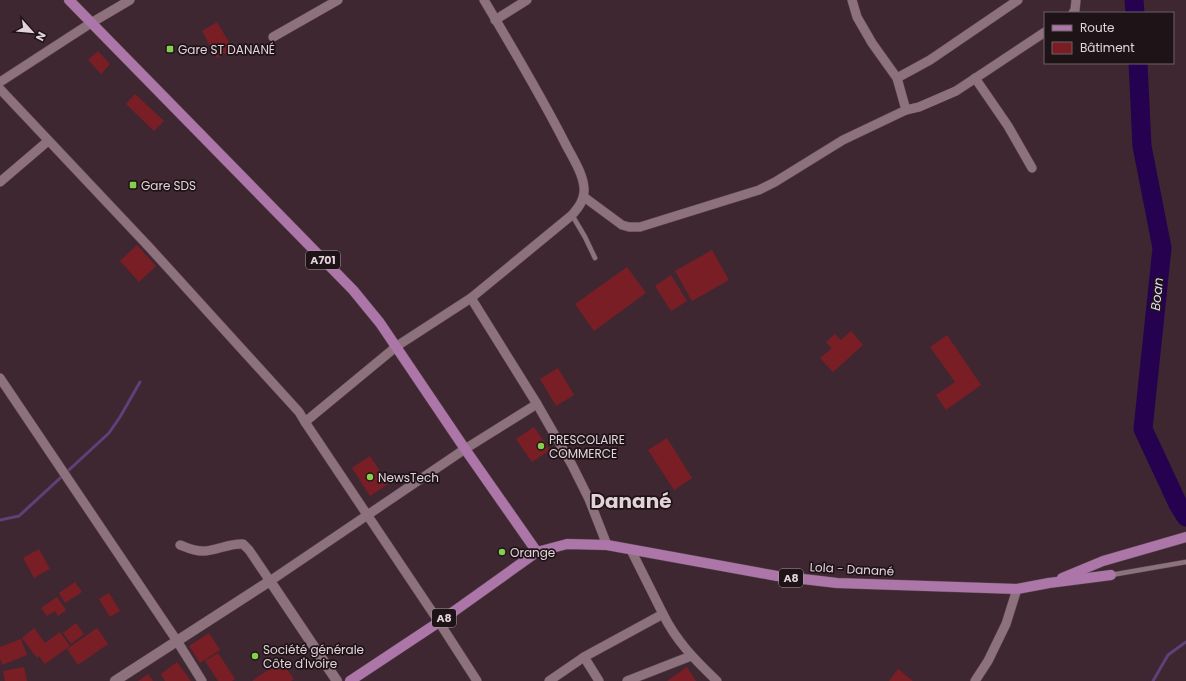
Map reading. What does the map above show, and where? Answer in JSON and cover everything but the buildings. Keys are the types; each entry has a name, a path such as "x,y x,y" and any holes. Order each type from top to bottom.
{"main road":[{"name":"A701","path":"69,0 353,290 397,346 465,449 537,552"},
{"name":"Lola - Danané","path":"1049,583 1103,561 1186,537"},
{"name":"Lola - Danané","path":"537,552 567,544 607,544 631,550 777,576 837,583 1017,589 1049,583 1111,575"},
{"name":"A8","path":"350,681 439,622 537,552"}],"street":[{"path":"0,82 91,22 130,0"},
{"path":"273,37 338,0"},
{"path":"305,422 397,346 471,298 572,215 584,197 584,187 572,156 556,125 484,0"},
{"path":"495,20 527,0"},
{"path":"852,0 858,17 872,43 897,78 906,110"},
{"path":"897,78 930,60 1018,0"},
{"path":"1074,12 1076,0"},
{"path":"584,197 622,225 640,227 759,190 775,182 843,140 906,110 919,107 956,91 1044,33"},
{"path":"975,78 1008,126 1032,168"},
{"path":"0,89 149,247 300,412 305,422 477,681"},
{"path":"0,182 48,141"},
{"path":"471,298 537,404 572,465 589,499 607,544"},
{"path":"0,378 177,641 202,681"},
{"path":"116,681 465,449 537,404"},
{"path":"180,545 204,551 235,544 243,544 250,550 338,681"},
{"path":"631,550 669,626 691,656 717,681"},
{"path":"975,681 988,661 1006,624 1017,589"},
{"path":"549,681 584,657 663,614"},
{"path":"627,681 691,656"},
{"path":"584,657 599,681"}],"lane":[{"path":"572,215 595,258"},
{"name":"Lola - Danané","path":"1111,575 1186,562"}],"waterway":[{"name":"Boan","path":"1134,0 1135,12"},
{"name":"Boan","path":"1138,64 1142,146 1162,248 1143,429 1178,504 1186,517"},
{"path":"0,520 19,516 109,433 140,382"},
{"path":"1153,681 1168,655 1186,642"}],"place":[{"name":"Gare ST DANANÉ","path":"170,49"},
{"name":"Gare SDS","path":"133,185"},
{"name":"PRESCOLAIRE COMMERCE","path":"541,446"},
{"name":"NewsTech","path":"370,477"},
{"name":"Orange","path":"502,552"},
{"name":"Société générale Côte d'Ivoire","path":"255,656"}],"district":[{"name":"Danané","path":"631,501"}]}
